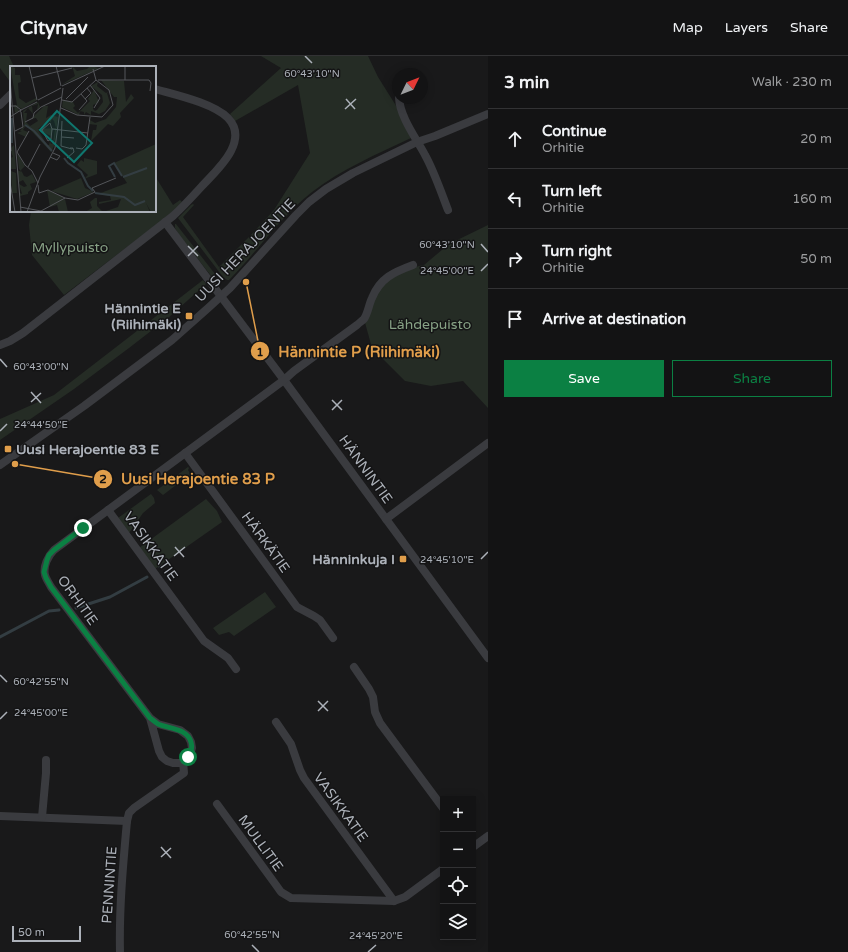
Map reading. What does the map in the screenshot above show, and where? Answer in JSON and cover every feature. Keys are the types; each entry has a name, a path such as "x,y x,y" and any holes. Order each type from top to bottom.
{"street":[{"path":"0,345 10,341 23,332 165,222 185,205 224,162 233,148 235,131 230,120 222,113 203,104 156,89"},
{"path":"0,105 10,95"},
{"path":"400,104 402,111 425,155 448,210"},
{"name":"UUSI HERAJOENTIE","path":"0,465 84,406 172,340 221,296 252,264 281,230 326,189 353,173 417,142 488,114"},
{"name":"HÄNNINTIE","path":"165,222 284,380 488,658"},
{"name":"ORHITIE","path":"150,718 162,757 170,763 176,763 183,761 188,757 192,748 188,736 183,732 158,724 150,718 51,587 44,572 49,555 357,325 364,319 377,287 396,271 413,265"},
{"path":"386,519 488,443"},
{"name":"HÄRKÄTIE","path":"184,453 297,608 320,620 333,638"},
{"name":"VASIKKATIE","path":"108,510 204,641 228,658 236,668"},
{"path":"354,667 373,697 375,712 380,723 440,804"},
{"name":"VASIKKATIE","path":"276,722 291,744 304,778 394,901"},
{"path":"42,817 46,760"},
{"path":"0,816 127,821 134,808 184,772 183,761"},
{"name":"MULLITIE","path":"217,804 281,892 286,896 291,898 394,901"},
{"name":"PENNINTIE","path":"120,952 119,928 127,821"},
{"path":"476,845 488,836"},
{"path":"394,901 405,897 440,871"}],"green space":[{"path":"0,56 9,56 14,66 10,66 10,82 0,68"},
{"path":"261,56 368,56 378,77 392,99 392,104 395,104 400,112 411,138 335,176 312,192 289,212 229,280 227,280 223,277 178,218 191,205 194,205 183,217 219,267 274,210 310,153 298,85 235,121 230,114 281,68"},
{"name":"Myllypuisto","path":"156,178 173,205 180,200 182,202 177,208 152,228 64,295 32,255 29,225 31,212 156,212"},
{"path":"175,224 215,274 214,276 212,277 179,235 175,228"},
{"name":"Lähdepuisto","path":"488,225 488,408 463,381 431,386 405,381 372,348 364,319 372,297 396,271 424,265 449,244"},
{"path":"203,280 206,284 169,317 74,389 0,440 0,419 54,395"},
{"path":"188,467 188,470 194,480 184,479 163,495 157,490"},
{"path":"151,494 155,503 143,513 129,533 118,518"},
{"path":"206,499 217,511 222,522 155,569 139,548"},
{"path":"265,592 276,607 234,636 229,632 219,635 213,628"}],"waterway":[{"path":"76,608 110,597 147,577"},
{"path":"0,637 49,611 59,610"}],"place":[{"name":"Hännintie P (Riihimäki)","path":"246,282"},
{"name":"Hännintie E (Riihimäki)","path":"189,316"},
{"name":"Uusi Herajoentie 83 E","path":"8,449"},
{"name":"Uusi Herajoentie 83 P","path":"15,464"},
{"name":"Hänninkuja I","path":"403,559"}],"route":[{"path":"83,528 49,555 44,572 46,578 51,587 150,718 158,724 183,732 188,736 192,748 188,757"}]}
